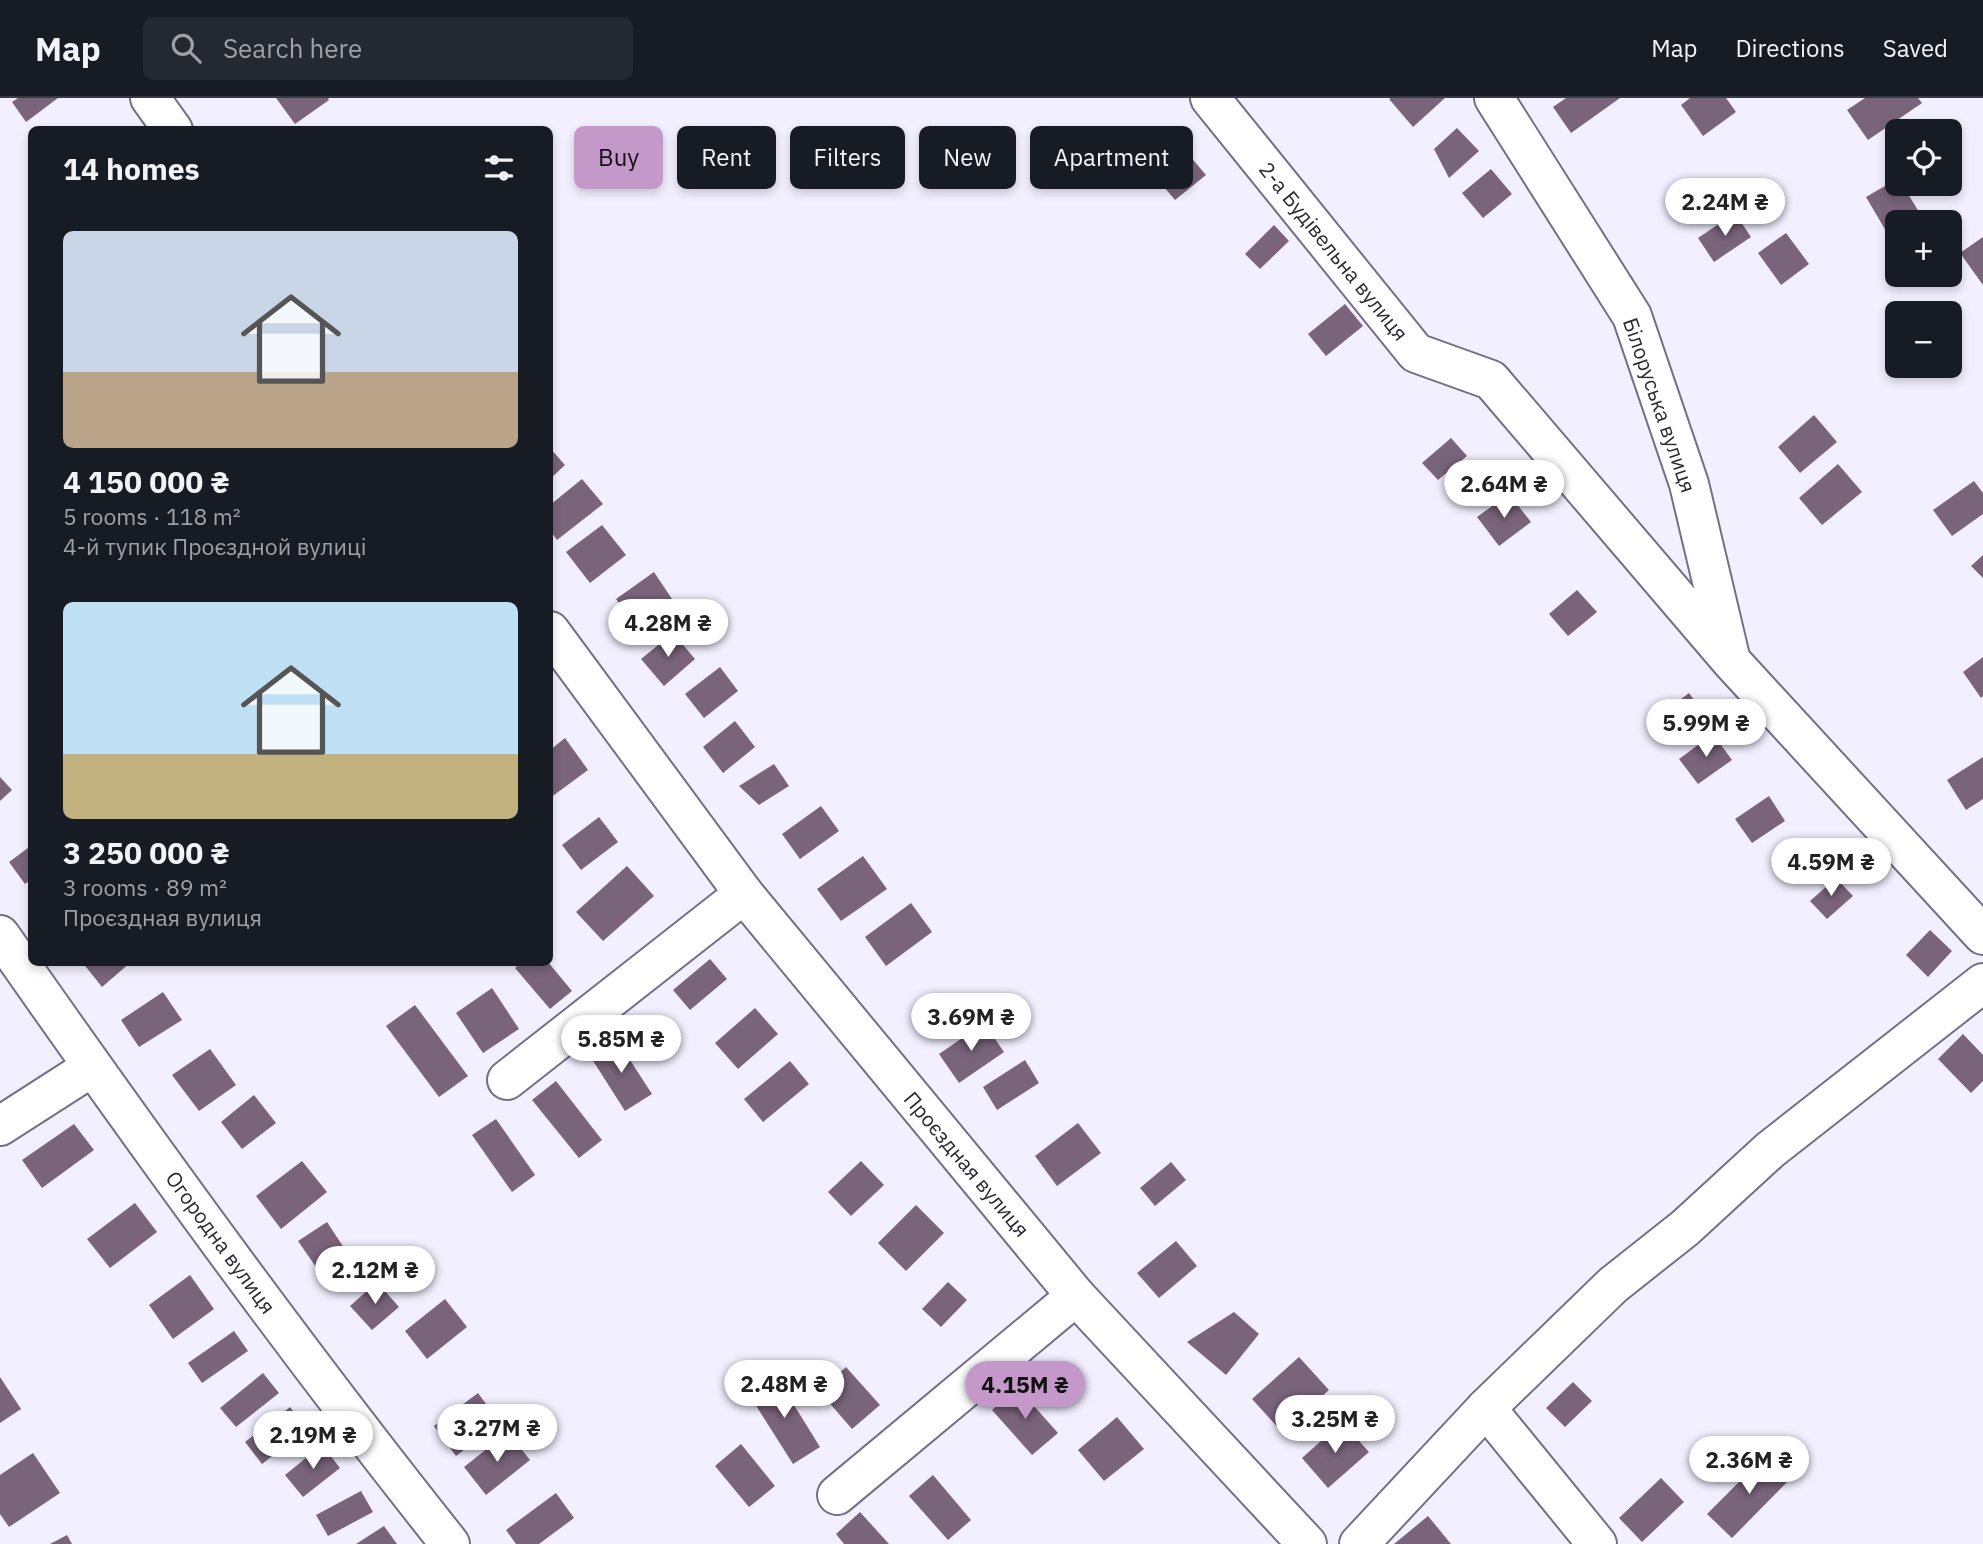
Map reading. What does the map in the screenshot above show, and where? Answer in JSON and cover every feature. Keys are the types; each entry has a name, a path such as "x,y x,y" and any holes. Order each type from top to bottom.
{"street":[{"path":"150,98 170,126"},
{"name":"2-а Будівельна вулиця","path":"1210,98 1416,353 1491,380 1732,662 1983,935"},
{"name":"Білоруська вулиця","path":"1494,98 1632,316 1689,484 1732,662"},
{"name":"Проєздная вулиця","path":"553,635 744,894 1076,1296 1307,1544"},
{"path":"507,1080 744,894"},
{"name":"Огородна вулиця","path":"16,946 28,965"},
{"name":"Огородна вулиця","path":"29,966 92,1067 369,1441 450,1544"},
{"path":"1359,1544 1486,1408 1613,1285 1685,1228 1770,1150 1983,983"},
{"path":"0,1126 92,1067"},
{"path":"837,1495 1076,1296"},
{"path":"1486,1408 1597,1544"}],"building":[{"path":"18,98 58,98 26,122 12,102"},
{"path":"276,98 328,98 329,100 295,124"},
{"path":"1445,98 1413,127 1389,99"},
{"path":"1566,98 1620,98 1571,133 1553,107"},
{"path":"1690,98 1726,98 1736,112 1703,136 1681,105"},
{"path":"1865,98 1918,98 1922,103 1899,119 1885,119 1885,128 1868,140 1847,110"},
{"path":"1457,128 1479,151 1449,178 1434,149"},
{"path":"1193,160 1206,175 1193,185"},
{"path":"1491,169 1512,194 1483,218 1462,193"},
{"path":"1885,186 1885,196 1909,196 1918,210 1885,210 1885,229 1866,197"},
{"path":"1166,189 1189,189 1175,200"},
{"path":"1735,213 1751,237 1714,262 1698,238"},
{"path":"1274,225 1289,241 1260,269 1245,254"},
{"path":"1786,233 1809,264 1781,285 1758,253"},
{"path":"1983,237 1983,285 1962,256 1962,252"},
{"path":"1345,304 1363,326 1326,356 1308,334"},
{"path":"1814,415 1837,442 1800,473 1778,447"},
{"path":"1451,438 1467,456 1438,480 1422,463"},
{"path":"553,451 565,465 553,476"},
{"path":"1838,464 1862,492 1822,525 1799,498"},
{"path":"582,479 603,504 557,540 553,534 553,503"},
{"path":"1974,481 1983,493 1983,514 1952,536 1933,510"},
{"path":"1509,494 1531,522 1499,546 1477,517"},
{"path":"602,525 626,555 590,583 566,552"},
{"path":"1983,555 1983,578 1971,566"},
{"path":"654,572 674,602 636,628 616,599"},
{"path":"1577,590 1597,612 1568,636 1549,614"},
{"path":"673,633 695,659 664,686 641,659"},
{"path":"1983,657 1983,696 1981,698 1963,672"},
{"path":"720,667 738,691 704,718 685,694"},
{"path":"1689,693 1706,716 1669,743 1652,721"},
{"path":"735,721 755,747 723,773 703,747"},
{"path":"1713,734 1732,760 1698,784 1679,759"},
{"path":"565,738 588,770 553,796 553,748"},
{"path":"1983,757 1983,799 1966,810 1947,780"},
{"path":"774,764 789,786 759,805 739,786"},
{"path":"0,777 12,790 0,801"},
{"path":"1769,796 1785,821 1752,843 1735,819"},
{"path":"821,806 839,831 800,859 782,834"},
{"path":"599,817 618,842 581,870 562,845"},
{"path":"28,848 28,882 25,884 9,862"},
{"path":"863,856 887,889 841,921 817,889"},
{"path":"627,866 654,896 603,941 576,912"},
{"path":"1836,878 1853,896 1827,919 1810,901"},
{"path":"911,903 932,932 886,966 865,937"},
{"path":"1930,930 1952,951 1928,977 1906,955"},
{"path":"710,959 727,979 690,1010 673,990"},
{"path":"85,966 126,966 102,987"},
{"path":"551,966 572,991 550,1009 515,968"},
{"path":"492,988 519,1029 483,1053 456,1013"},
{"path":"163,992 182,1020 139,1047 121,1020"},
{"path":"415,1005 468,1076 439,1097 386,1026"},
{"path":"755,1008 778,1034 738,1069 715,1043"},
{"path":"984,1023 1004,1052 959,1083 939,1054"},
{"path":"1963,1034 1983,1055 1983,1081 1971,1093 1938,1059"},
{"path":"617,1040 652,1094 625,1111 590,1056"},
{"path":"210,1049 236,1085 199,1111 172,1075"},
{"path":"1025,1060 1039,1083 997,1110 983,1087"},
{"path":"790,1061 809,1084 763,1122 744,1099"},
{"path":"556,1081 602,1140 579,1158 532,1100"},
{"path":"254,1095 276,1123 242,1149 221,1122"},
{"path":"496,1119 535,1175 512,1192 472,1135"},
{"path":"1078,1123 1101,1153 1057,1186 1035,1156"},
{"path":"74,1124 94,1150 42,1188 22,1160"},
{"path":"302,1161 327,1192 281,1229 256,1196"},
{"path":"861,1161 884,1185 851,1216 828,1192"},
{"path":"1171,1162 1186,1180 1155,1206 1140,1188"},
{"path":"135,1203 157,1232 110,1268 87,1239"},
{"path":"916,1205 944,1233 906,1271 878,1243"},
{"path":"327,1222 346,1251 318,1270 298,1241"},
{"path":"1176,1241 1197,1266 1159,1298 1137,1273"},
{"path":"190,1275 214,1309 173,1339 149,1305"},
{"path":"377,1282 399,1307 372,1330 350,1306"},
{"path":"948,1282 967,1300 941,1327 922,1309"},
{"path":"445,1299 467,1327 427,1359 405,1331"},
{"path":"1234,1312 1259,1334 1226,1375 1187,1342"},
{"path":"234,1331 248,1351 202,1383 188,1363"},
{"path":"1299,1357 1329,1390 1282,1432 1252,1399"},
{"path":"846,1367 880,1405 852,1429 819,1391"},
{"path":"263,1373 279,1393 236,1427 220,1408"},
{"path":"776,1376 820,1447 793,1464 748,1393"},
{"path":"0,1377 21,1409 0,1423"},
{"path":"1573,1382 1592,1401 1565,1427 1546,1408"},
{"path":"1017,1387 1058,1433 1032,1455 992,1410"},
{"path":"478,1393 500,1423 456,1456 434,1426"},
{"path":"290,1407 307,1429 262,1464 245,1442"},
{"path":"1117,1417 1144,1449 1104,1481 1078,1450"},
{"path":"1342,1422 1369,1452 1328,1488 1302,1458"},
{"path":"508,1432 530,1460 486,1495 464,1467"},
{"path":"741,1444 775,1486 749,1507 715,1466"},
{"path":"322,1445 340,1468 303,1497 285,1475"},
{"path":"33,1453 60,1493 9,1527 0,1514 0,1475"},
{"path":"1767,1454 1791,1478 1732,1538 1707,1514"},
{"path":"933,1475 971,1520 948,1540 909,1496"},
{"path":"1661,1478 1684,1502 1642,1542 1619,1518"},
{"path":"361,1491 373,1512 328,1536 316,1515"},
{"path":"556,1493 574,1518 539,1544 516,1544 506,1530"},
{"path":"860,1512 889,1544 844,1544 836,1534"},
{"path":"1428,1516 1451,1544 1394,1544"},
{"path":"384,1526 397,1544 356,1544"},
{"path":"67,1535 72,1544 50,1544"}]}
